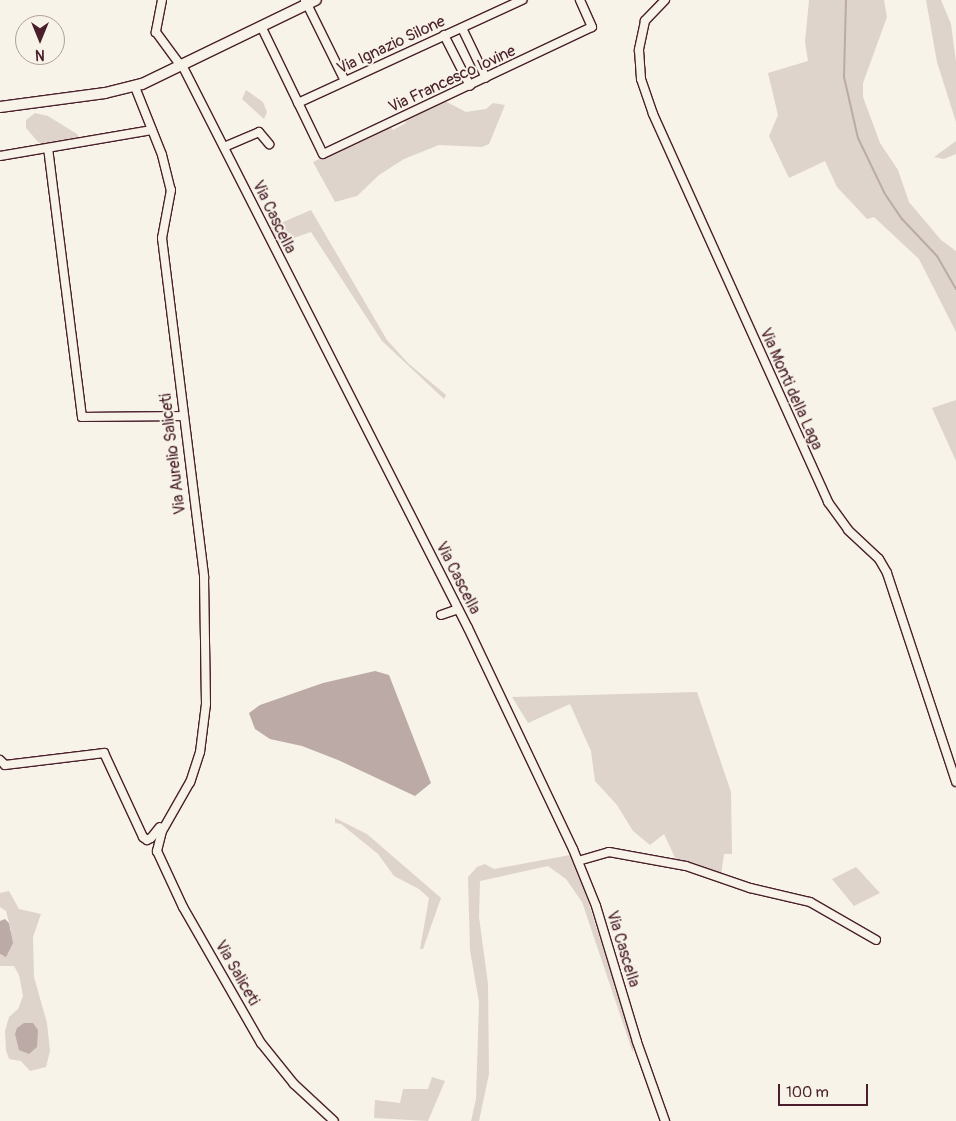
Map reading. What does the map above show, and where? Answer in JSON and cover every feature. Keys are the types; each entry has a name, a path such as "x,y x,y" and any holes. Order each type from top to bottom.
{"main road":[{"path":"0,107 135,86 182,66 309,1"}],"street":[{"name":"Via Cascella","path":"162,0 156,32 182,66 224,146 458,609 578,861 665,1121"},
{"name":"Via Ignazio Silone","path":"298,103 522,0"},
{"name":"Via Francesco Iovine","path":"298,103 323,154 592,27 580,0"},
{"name":"Via Monti della Laga","path":"665,0 645,21 640,43 640,72 653,114 828,502 848,530 879,559 887,573 956,782"},
{"path":"309,1 345,81"},
{"path":"260,26 298,103"},
{"path":"462,28 486,78"},
{"path":"444,35 470,86"},
{"name":"Via Aurelio Saliceti","path":"135,86 152,130 171,190 162,238 182,416 204,577 206,704 194,774 169,819"},
{"path":"0,156 152,130"},
{"path":"224,146 258,132 269,144"},
{"path":"48,148 82,417 182,416"},
{"path":"441,615 458,609"},
{"path":"0,760 5,765 104,753 143,837 147,840 151,838 169,819"},
{"name":"Via Saliceti","path":"169,819 157,843 157,851 183,908 276,1064 334,1121"},
{"path":"578,861 609,852 686,866 750,888 810,902 876,940"}],"shaded area":[{"path":"809,0 884,0 887,17 863,83 863,97 880,143 898,170 909,202 941,240 956,251 956,332 919,259 874,217 867,219 837,187 825,161 789,178 769,136 778,115 768,73 808,61 805,42"},
{"path":"926,0 941,0 951,24 956,62 956,122 937,62"},
{"path":"246,90 263,102 267,112 264,119 242,99"},
{"path":"443,100 466,112 486,109 493,103 505,105 489,144 482,147 439,145 404,159 379,175 357,196 335,202 313,162 390,126 393,130 406,123 404,119"},
{"path":"35,113 48,116 77,134 80,140 44,146 26,128 26,120"},
{"path":"956,141 956,154 944,159 934,157"},
{"path":"311,210 387,340 409,364 446,395 444,399 382,341 311,232 276,244 267,229"},
{"path":"956,400 956,461 932,408"},
{"path":"375,671 389,675 431,783 415,796 338,760 302,746 270,739 255,729 249,713 260,705 323,683"},
{"path":"697,692 731,792 732,854 724,854 721,876 678,864 664,834 650,845 633,831 617,805 595,781 591,751 570,704 528,723 512,697"},
{"path":"335,818 367,834 441,898 423,949 420,949 429,898 419,889 394,876 378,854 341,824 335,823"},
{"path":"570,855 581,879 633,1042 633,1053 582,902 566,879 548,866 480,881 479,917 488,984 489,1074 479,1121 471,1121 476,1099 479,1002 470,950 468,877 477,867 485,864 494,869"},
{"path":"856,867 880,893 854,906 832,879"},
{"path":"9,891 19,909 41,914 33,937 34,977 47,1023 50,1051 46,1067 30,1071 21,1061 9,1059 6,1050 5,1031 9,1017 18,1009 23,996 19,975 14,966 0,966 0,954 3,956 11,930 6,911 0,907 0,893"},
{"path":"5,919 9,923 13,943 6,957 0,954 0,921"},
{"path":"24,1023 33,1023 38,1030 37,1047 29,1054 19,1050 15,1034 17,1028"},
{"path":"432,1077 445,1081 428,1121 374,1118 375,1100 400,1103 403,1089 428,1089"}],"waterway":[{"path":"846,0 844,77 858,138 885,194 902,219 937,256 956,289"}]}
